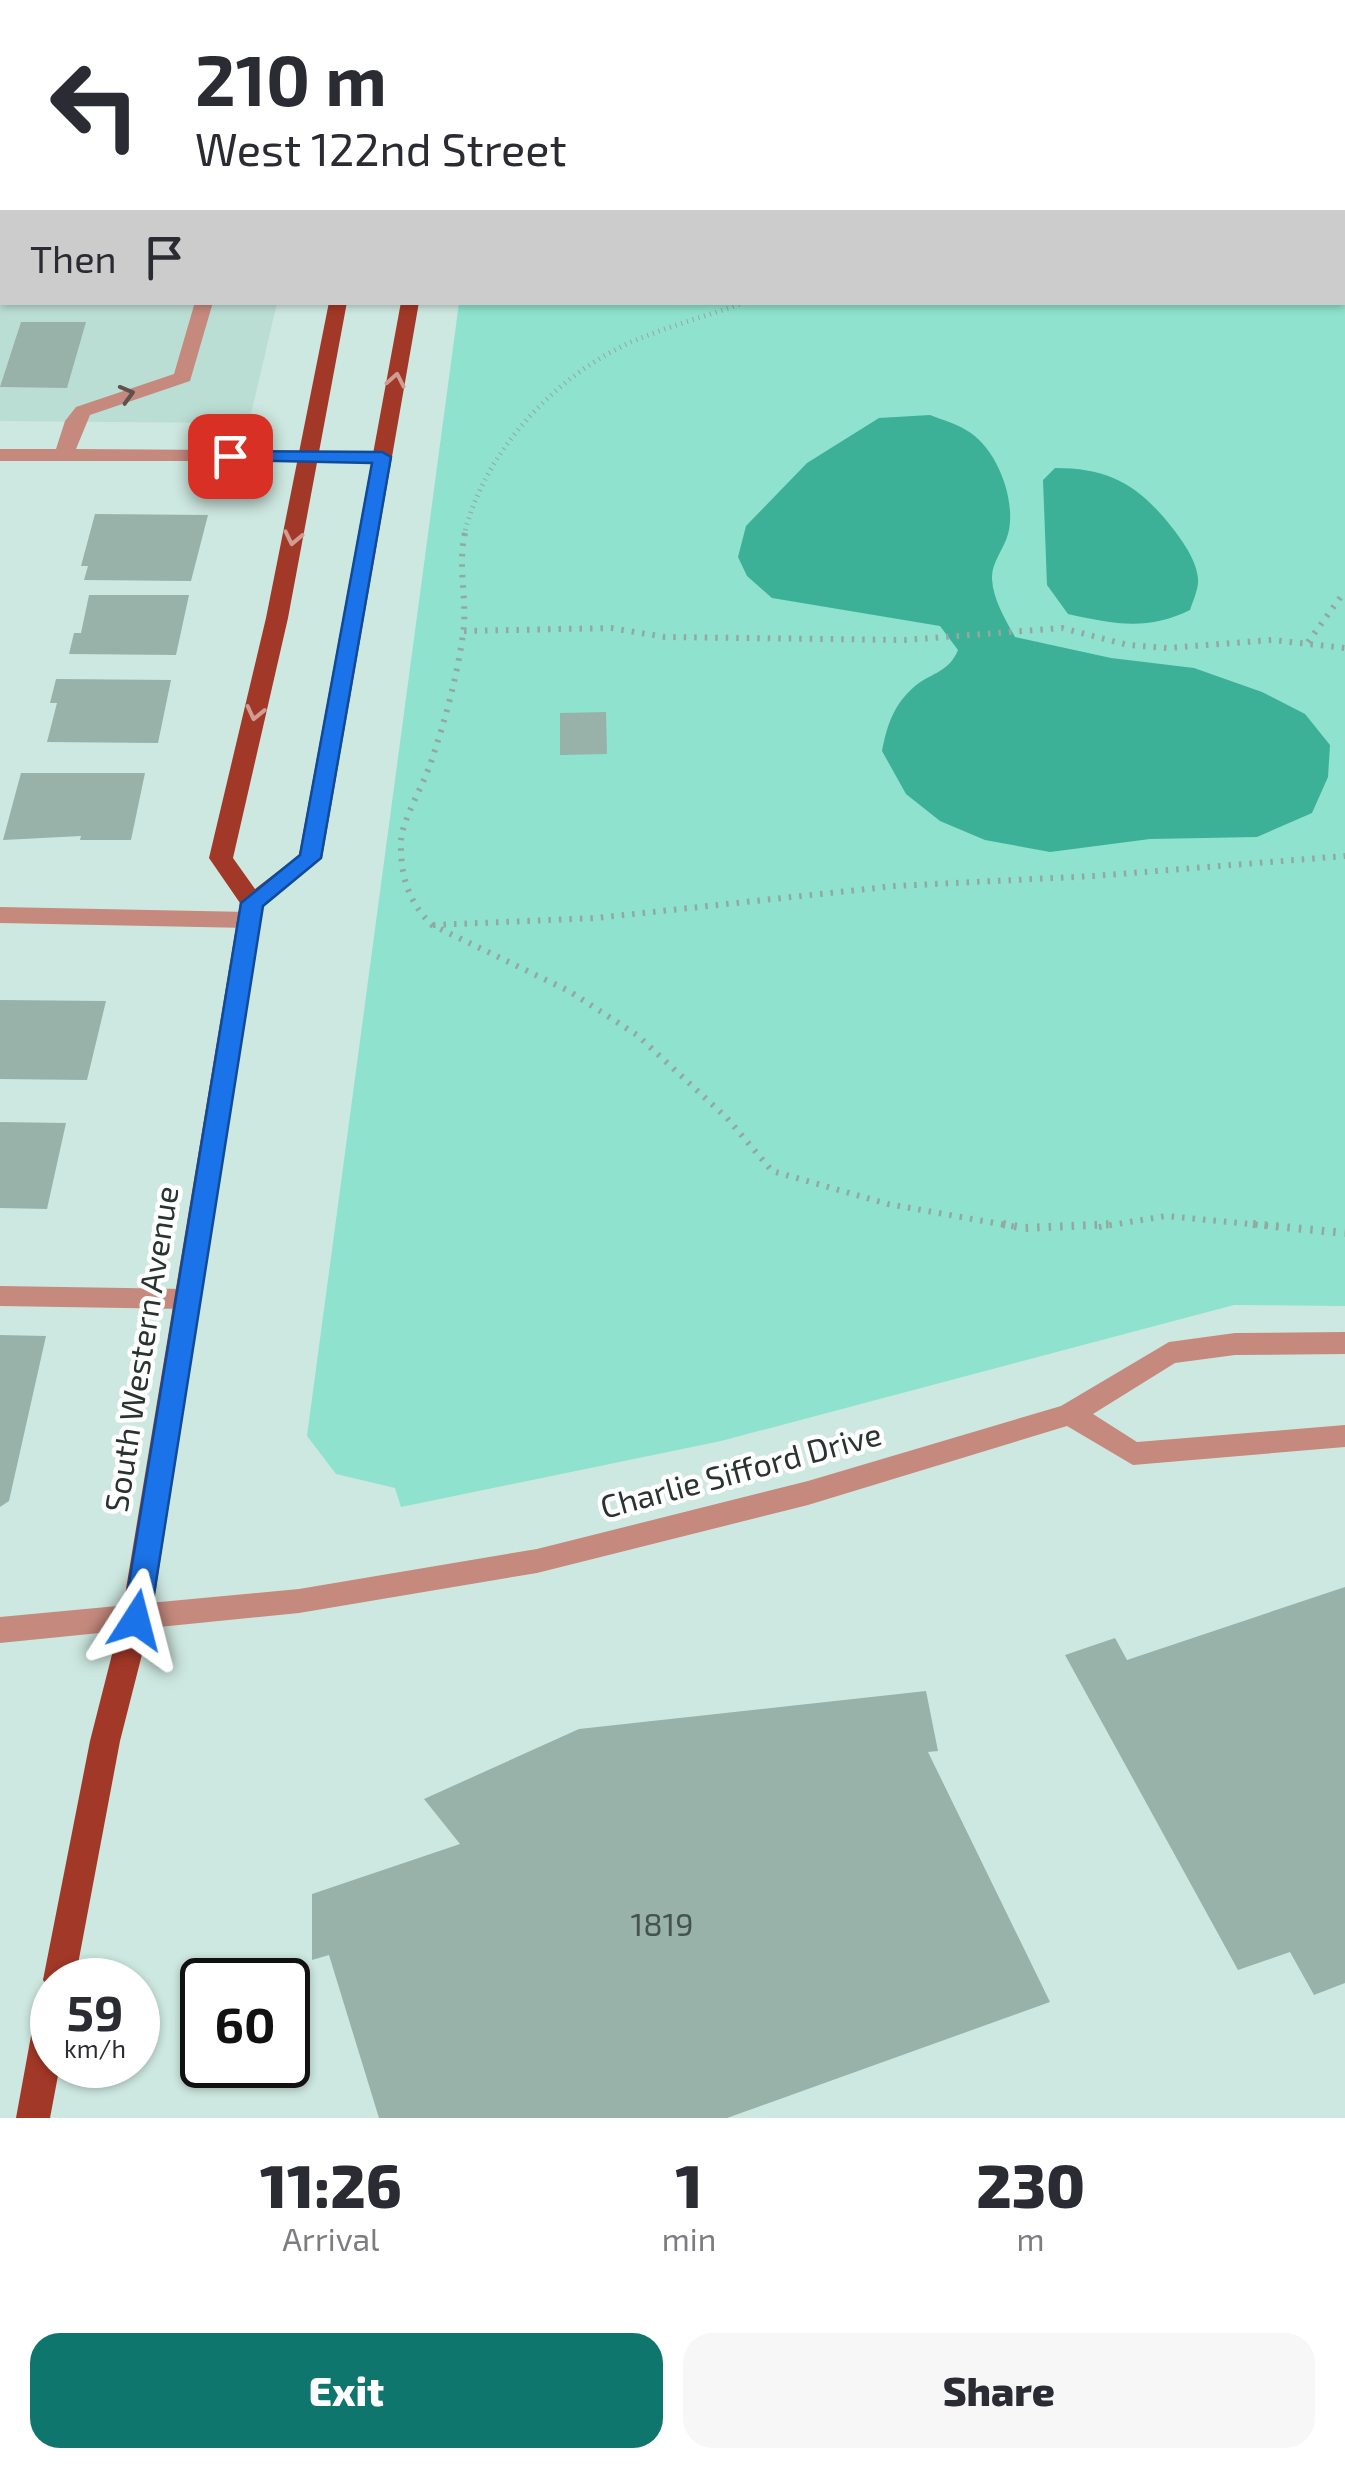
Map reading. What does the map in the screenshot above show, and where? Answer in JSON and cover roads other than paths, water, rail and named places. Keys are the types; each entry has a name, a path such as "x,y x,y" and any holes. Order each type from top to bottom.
{"main road":[{"path":"337,305 310,457 222,858 251,912 310,858 409,305"},
{"name":"South Western Avenue","path":"63,1958 106,1741 136,1620 251,912"},
{"path":"33,2118 38,2088"}],"street":[{"path":"64,456 82,411 183,377 203,305"},
{"path":"0,456 382,457"},
{"path":"0,916 251,912"},
{"path":"0,1296 188,1298"},
{"name":"Charlie Sifford Drive","path":"0,1630 136,1620 299,1601 536,1561 808,1493 1070,1414 1169,1353 1235,1344 1345,1343"},
{"path":"1070,1414 1133,1454 1345,1436"}]}
